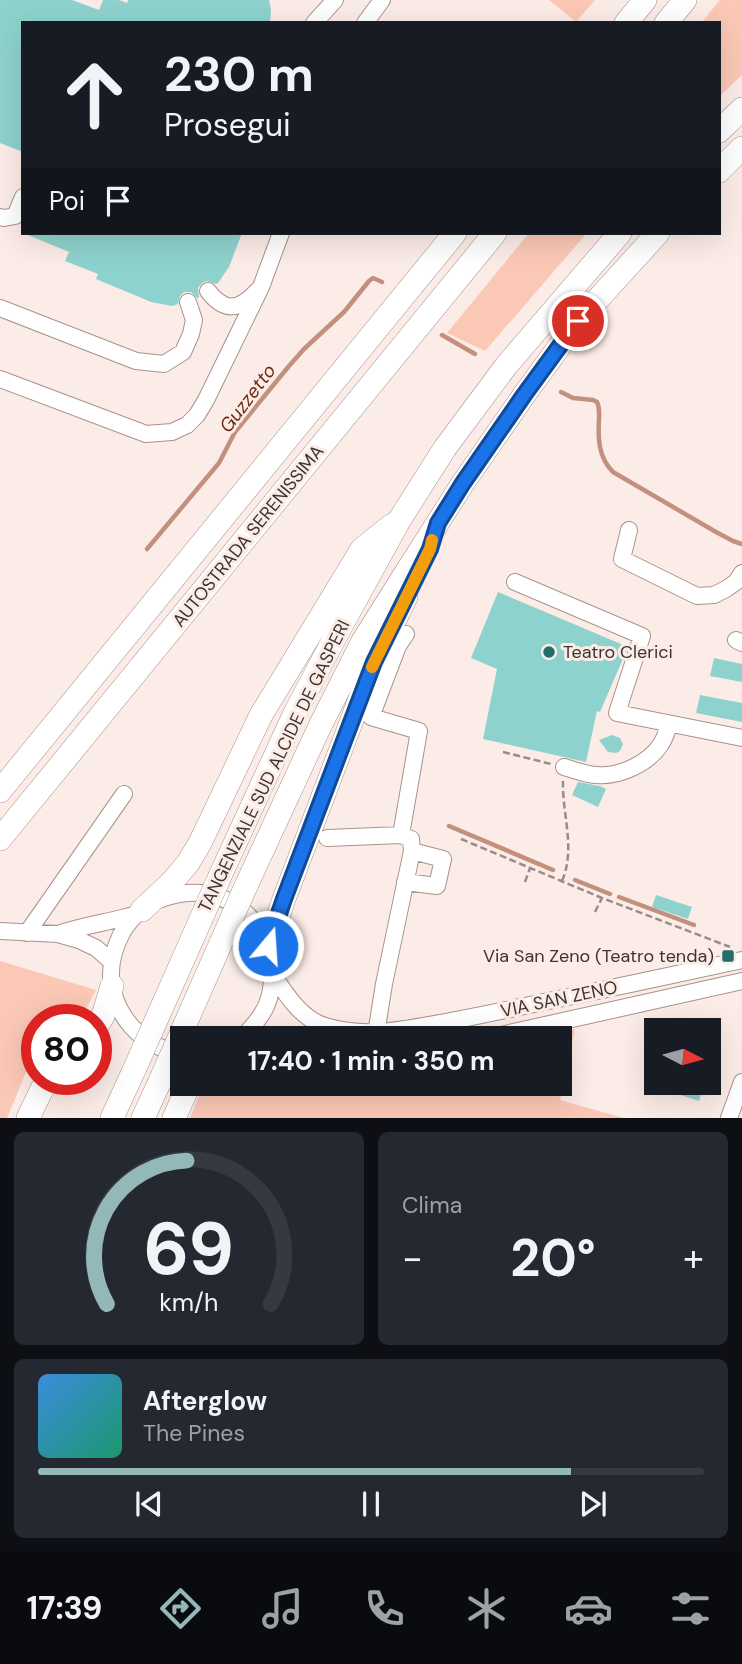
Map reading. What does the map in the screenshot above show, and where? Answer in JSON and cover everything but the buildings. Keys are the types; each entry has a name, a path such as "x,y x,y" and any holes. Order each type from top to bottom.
{"highway":[{"path":"628,21 645,0"},
{"path":"668,21 685,0"},
{"path":"721,129 742,109"},
{"path":"721,168 742,148"},
{"name":"AUTOSTRADA SERENISSIMA","path":"0,791 453,235"},
{"name":"AUTOSTRADA SERENISSIMA","path":"0,839 493,235"},
{"name":"TANGENZIALE SUD ALCIDE DE GASPERI","path":"113,1118 295,713 400,519 445,448 506,366 618,235"},
{"name":"TANGENZIALE SUD ALCIDE DE GASPERI","path":"143,1118 246,886 320,726 363,641 463,483 524,395 578,321 656,235"},
{"path":"139,912 172,882 188,863 261,715 362,549 400,519"},
{"path":"268,946 374,662 430,549 438,523"},
{"path":"107,1004 112,986"},
{"path":"28,1118 39,1095"},
{"path":"174,1118 184,1096"}],"street":[{"path":"316,21 335,0"},
{"path":"366,21 382,0"},
{"path":"0,217 15,216 21,202"},
{"path":"0,379 146,434 172,432 187,425 197,415 261,287 280,235"},
{"path":"208,291 218,303 225,306 248,301 261,287"},
{"path":"0,308 136,360 164,364 183,352 191,334 194,320 188,302"},
{"path":"629,530 622,559 697,596 713,595 726,589 736,582 742,573"},
{"path":"515,582 642,636 617,713 742,738"},
{"path":"401,835 419,731 371,717 398,646 407,634"},
{"path":"565,767 597,775 614,774 631,768 647,760 661,745 670,724"},
{"path":"27,933 124,794"},
{"path":"327,838 401,835 411,839 412,851 377,1026"},
{"path":"405,882 437,886 443,859 412,851"},
{"name":"VIA SAN ZENO","path":"58,934 110,922 139,912 157,900 176,894 214,895 243,910 261,931 268,946 273,975 268,1002 253,1026"},
{"path":"139,912 125,927 117,943 112,962 112,986 117,1004 135,1032 170,1051"},
{"name":"VIA SAN ZENO","path":"0,931 58,934 96,948 112,962"},
{"name":"VIA SAN ZENO","path":"427,1026 739,955"},
{"name":"VIA SAN ZENO","path":"273,975 290,1000 309,1018 326,1026"},
{"name":"VIA SAN ZENO","path":"541,1026 742,981"},
{"path":"711,988 742,992"},
{"path":"729,1118 742,1083"}],"path":[{"path":"503,752 565,767 562,784 568,854 562,881"},
{"path":"461,839 739,955"},
{"path":"524,882 530,868"},
{"path":"595,912 602,898"}],"shaded area":[{"path":"549,0 595,0 575,21"},
{"path":"720,0 742,0 742,75 721,95 721,21 703,21"},
{"path":"527,235 585,235 485,351 447,333"},
{"path":"0,961 96,990 89,1004 21,1004 21,1084 7,1118 0,1118"},
{"path":"199,1096 561,1096 560,1100 624,1118 190,1118"}],"waterway":[{"name":"Guzzetto","path":"147,549 219,463 235,432 289,366 344,312 369,281 373,278 382,282"},
{"name":"Guzzetto","path":"442,335 475,354"},
{"name":"Guzzetto","path":"561,392 573,398 597,402 600,447 604,460 613,472 716,532 742,544"},
{"path":"449,826 553,870"},
{"path":"575,880 610,894"},
{"path":"619,897 694,925"}],"slow traffic":[{"path":"372,667 432,540"}],"place":[{"name":"Teatro Clerici","path":"549,652"},
{"name":"Via San Zeno (Teatro tenda)","path":"728,956"}],"route":[{"path":"268,946 374,662 430,549 438,523 463,483 578,321"}]}
